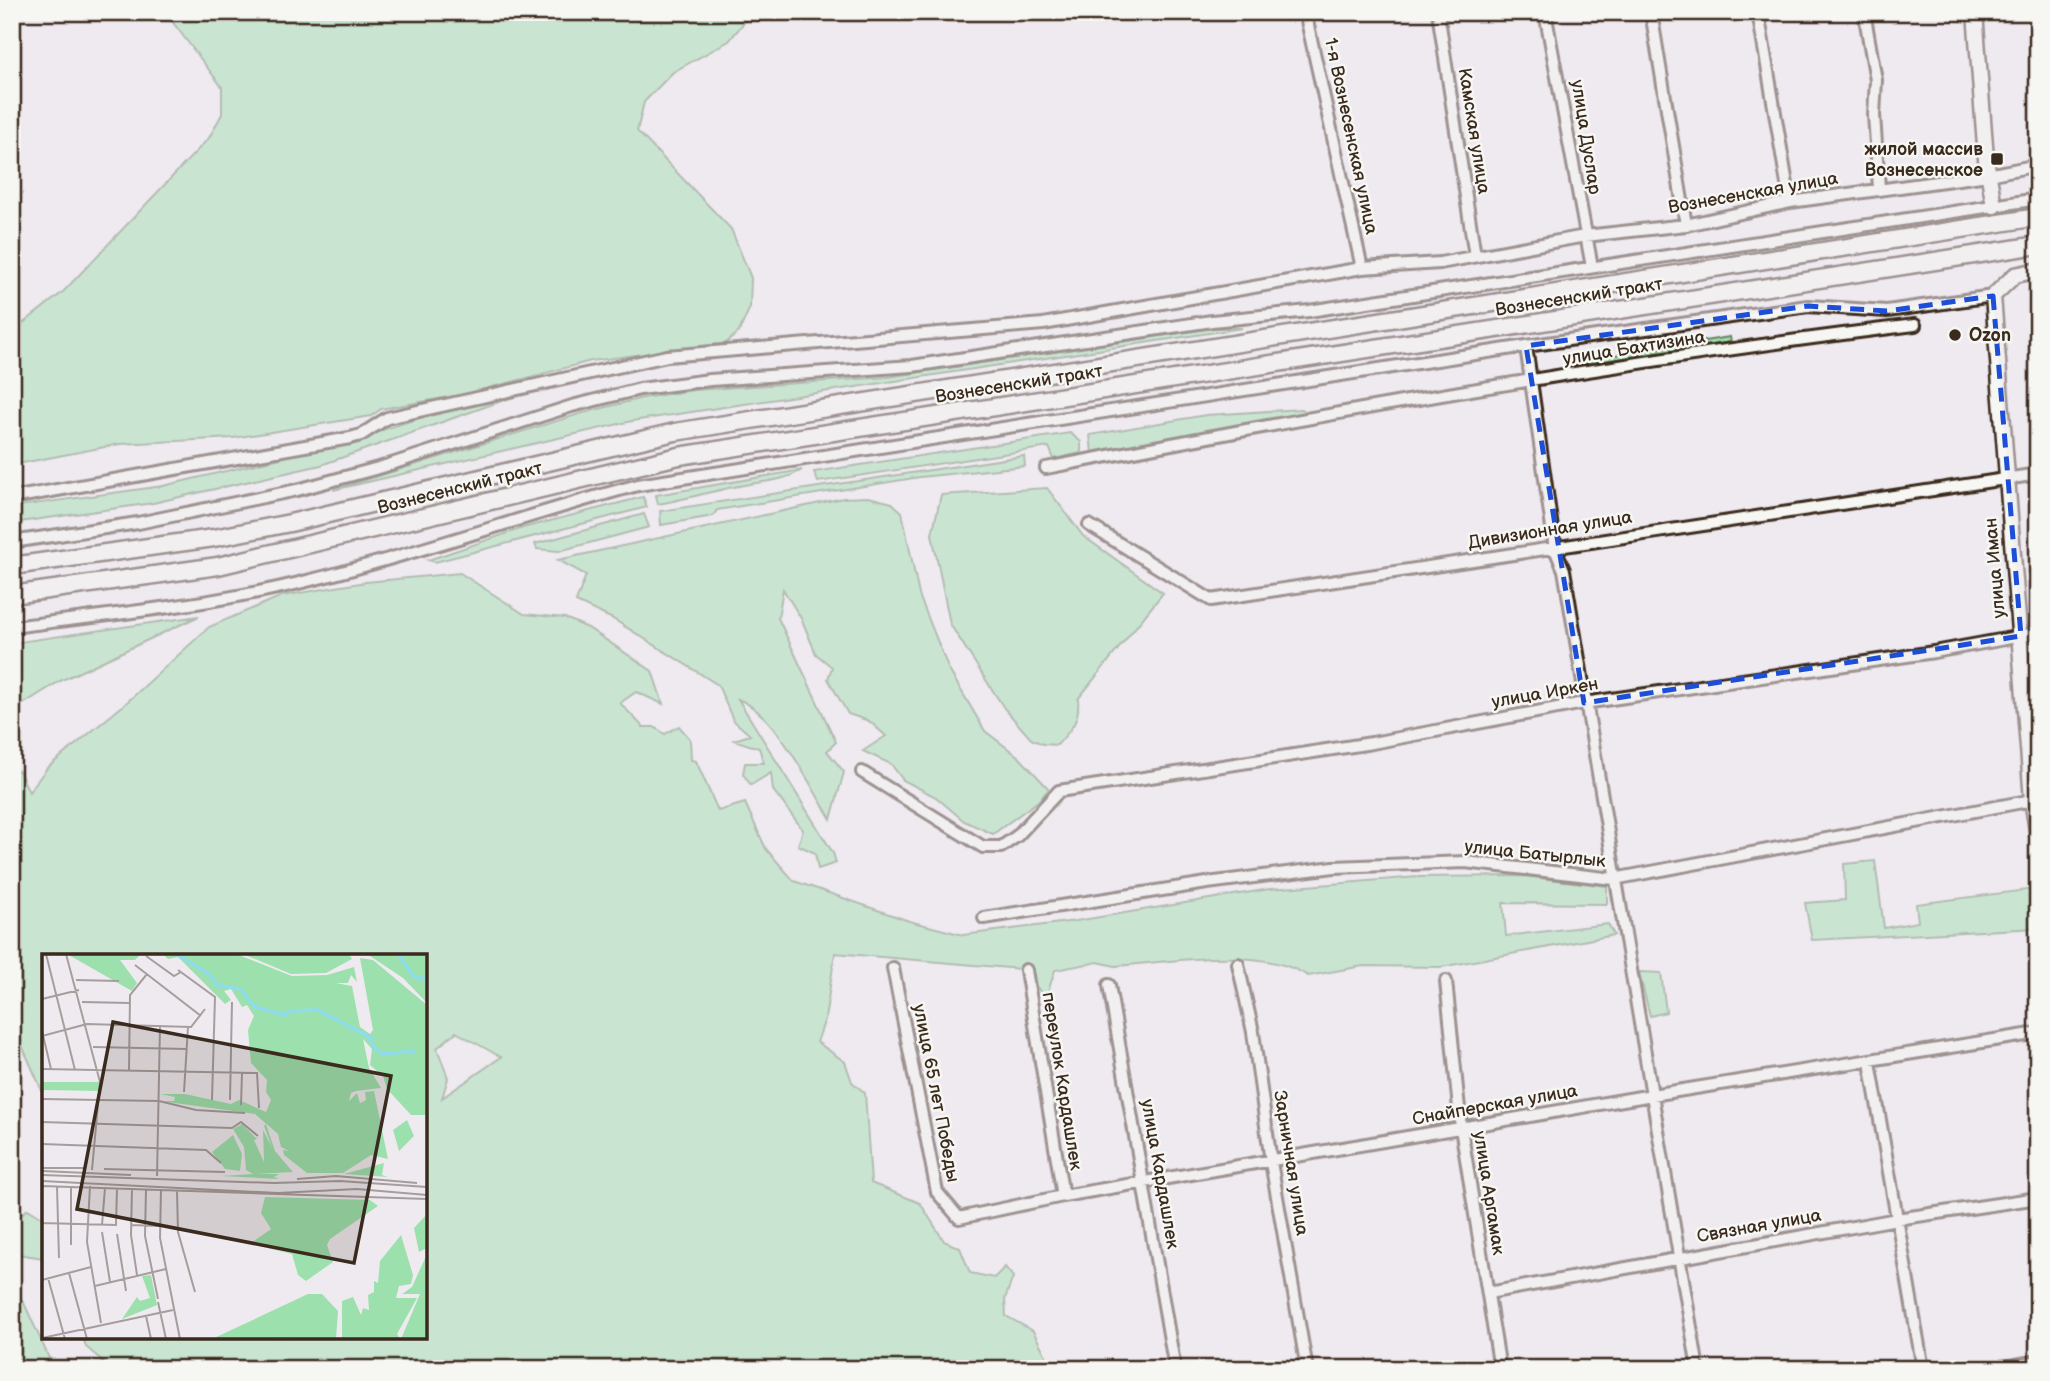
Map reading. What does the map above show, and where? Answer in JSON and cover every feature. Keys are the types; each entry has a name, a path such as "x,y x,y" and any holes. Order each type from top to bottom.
{"main road":[{"name":"Вознесенский тракт","path":"12,566 278,525 675,432 2038,217"},
{"name":"Вознесенский тракт","path":"12,595 218,566 679,456 2038,245"}],"street":[{"name":"1-я Вознесенская улица","path":"1305,12 1362,268"},
{"name":"Камская улица","path":"1438,12 1475,256"},
{"name":"улица Дуслар","path":"1545,12 1591,268"},
{"path":"1651,12 1686,225"},
{"path":"1758,12 1790,202"},
{"path":"1864,12 1876,80 1874,114 1879,188"},
{"path":"1975,12 1988,175 1994,206"},
{"name":"Вознесенская улица","path":"12,498 349,438 361,435 387,418 657,357 1043,324 1362,268 1440,263 1585,236 1686,225 1790,202 1988,175 2038,165"},
{"path":"12,542 138,523 297,490 394,463 572,406 640,389 710,380 912,366 1212,321 1309,311 2038,199"},
{"path":"12,627 250,594 312,580 540,511 638,485 1526,346 1808,306 1887,311 1993,296 2015,275 2038,270"},
{"name":"улица Иман","path":"1993,296 2038,836"},
{"name":"улица Бахтизина","path":"1046,468 1359,408 1818,337 1915,325"},
{"path":"1526,346 1555,549 1564,570 1677,1259 1698,1369"},
{"name":"Дивизионная улица","path":"1089,524 1211,600 2038,474"},
{"name":"улица Иркен","path":"862,772 983,847 1002,846 1017,836 1059,791 1372,743 1584,703 1934,652 2038,633"},
{"name":"улица Батырлык","path":"984,918 1207,883 1334,867 1465,862 1614,879 2035,800"},
{"name":"Зарничная улица","path":"1238,964 1253,1032 1271,1162 1307,1369"},
{"name":"улица 65 лет Победы","path":"893,968 937,1192 959,1218"},
{"name":"переулок Кардашлек","path":"1026,970 1063,1196"},
{"name":"улица Аргамак","path":"1446,981 1461,1128 1500,1369"},
{"name":"улица Кардашлек","path":"1109,985 1175,1369"},
{"name":"Снайперская улица","path":"959,1218 1063,1196 1652,1095 2038,1033"},
{"path":"1870,1062 1923,1369"},
{"name":"Связная улица","path":"1488,1293 1897,1219 2038,1198"},
{"path":"1993,1369 2038,1362"}],"highlighted area":[{"path":"1993,296 2021,636 1584,703 1526,346 1808,306 1887,311"}],"green space":[{"path":"165,12 741,12 746,20 729,41 673,72 644,102 637,131 731,229 751,278 750,307 739,332 726,343 591,361 466,394 381,409 371,416 233,438 120,444 12,465 12,332 63,292 209,138 222,114 222,87"},
{"path":"1213,328 1242,328 632,421 333,490 583,413 643,398 694,390 888,377"},
{"path":"1730,337 1731,342 1565,367 1565,363"},
{"path":"510,398 321,465 153,503 12,523 12,507 163,486 331,446 439,412"},
{"path":"1302,409 1307,412 1092,452 1090,435 1206,415"},
{"path":"1070,433 1081,442 1081,453 1054,459 1049,447 818,482 814,472"},
{"path":"1024,456 1025,466 920,477 717,510 713,516 661,525 660,511"},
{"path":"802,470 781,479 658,504 656,495"},
{"path":"1047,488 1083,536 1163,593 1078,699 1078,713 1074,725 1057,745 1043,744 1031,739 1004,708 950,624 932,534 941,495"},
{"path":"643,497 647,507 435,562 428,560 523,528"},
{"path":"868,497 892,503 902,512 919,595 949,670 985,731 1019,757 1049,789 1038,801 993,834 964,821 936,797 903,780 891,764 863,751 886,736 869,721 848,714 828,679 832,667 816,654 802,620 783,589 778,618 836,742 827,751 844,772 831,819 778,734 766,719 738,699 833,853 836,863 818,869 815,853 798,845 803,830 773,790 771,773 751,785 743,774 745,763 764,763 759,748 734,740 750,735 733,720 718,685 613,619 576,602 586,575 558,560 843,498"},
{"path":"644,514 649,527 559,551 537,549 535,544"},
{"path":"460,573 524,614 565,618 588,628 652,671 663,704 636,692 620,703 643,727 654,727 665,734 679,726 690,739 691,760 696,761 718,811 745,803 766,849 794,881 909,921 963,935 1076,921 1270,889 1418,877 1522,876 1607,886 1607,904 1503,903 1506,936 1608,924 1614,935 1441,967 1363,966 1308,976 1288,967 1241,958 1188,959 1115,966 1098,962 1055,970 1046,998 1021,969 835,953 825,1019 817,1042 845,1062 852,1082 865,1093 871,1183 920,1203 944,1241 960,1248 970,1273 994,1278 1005,1267 1013,1277 1005,1299 1006,1316 1033,1331 1053,1369 112,1369 86,1347 84,1339 427,1339 427,954 42,954 42,1090 16,1032 19,1017 12,1007 12,770 19,771 29,792 47,768 125,704 209,627 282,596 366,582","holes":["456,1032 501,1057 442,1098 448,1078 437,1048"]},
{"path":"199,616 60,681 12,711 12,643"},
{"path":"1875,861 1884,928 1918,922 1916,904 2034,889 2038,928 1812,940 1805,903 1845,900 1844,864"},
{"path":"1639,972 1661,973 1666,1012 1650,1016"},
{"path":"28,1209 42,1218 42,1258 18,1254 12,1242 12,1221"},
{"path":"12,1288 24,1303 54,1369 12,1369"}],"place":[{"name":"жилой массив Вознесенское","path":"1997,159"},
{"name":"Ozon","path":"1955,335"}]}
